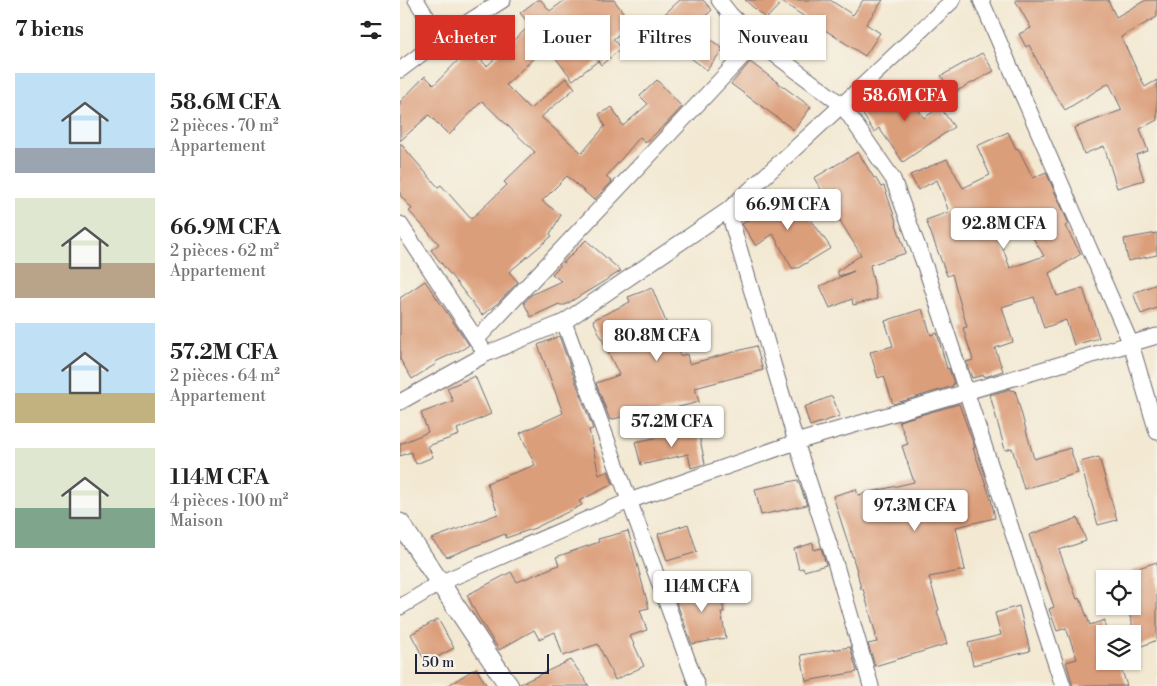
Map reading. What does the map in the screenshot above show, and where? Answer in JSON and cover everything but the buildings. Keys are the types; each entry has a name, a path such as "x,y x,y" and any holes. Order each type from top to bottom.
{"street":[{"path":"416,0 426,15"},
{"path":"479,15 503,0"},
{"path":"719,0 731,15"},
{"path":"400,402 486,354 564,322 728,210 953,0"},
{"path":"981,0 1131,344 1157,432"},
{"path":"400,70 415,59"},
{"path":"477,339 739,60"},
{"path":"782,60 842,105 894,179 925,266 1063,686"},
{"path":"728,210 796,442 835,562 871,686"},
{"path":"400,224 486,354"},
{"path":"564,322 697,686"},
{"path":"400,607 440,583 629,501 796,442 1157,336"},
{"path":"400,523 509,686"}]}
